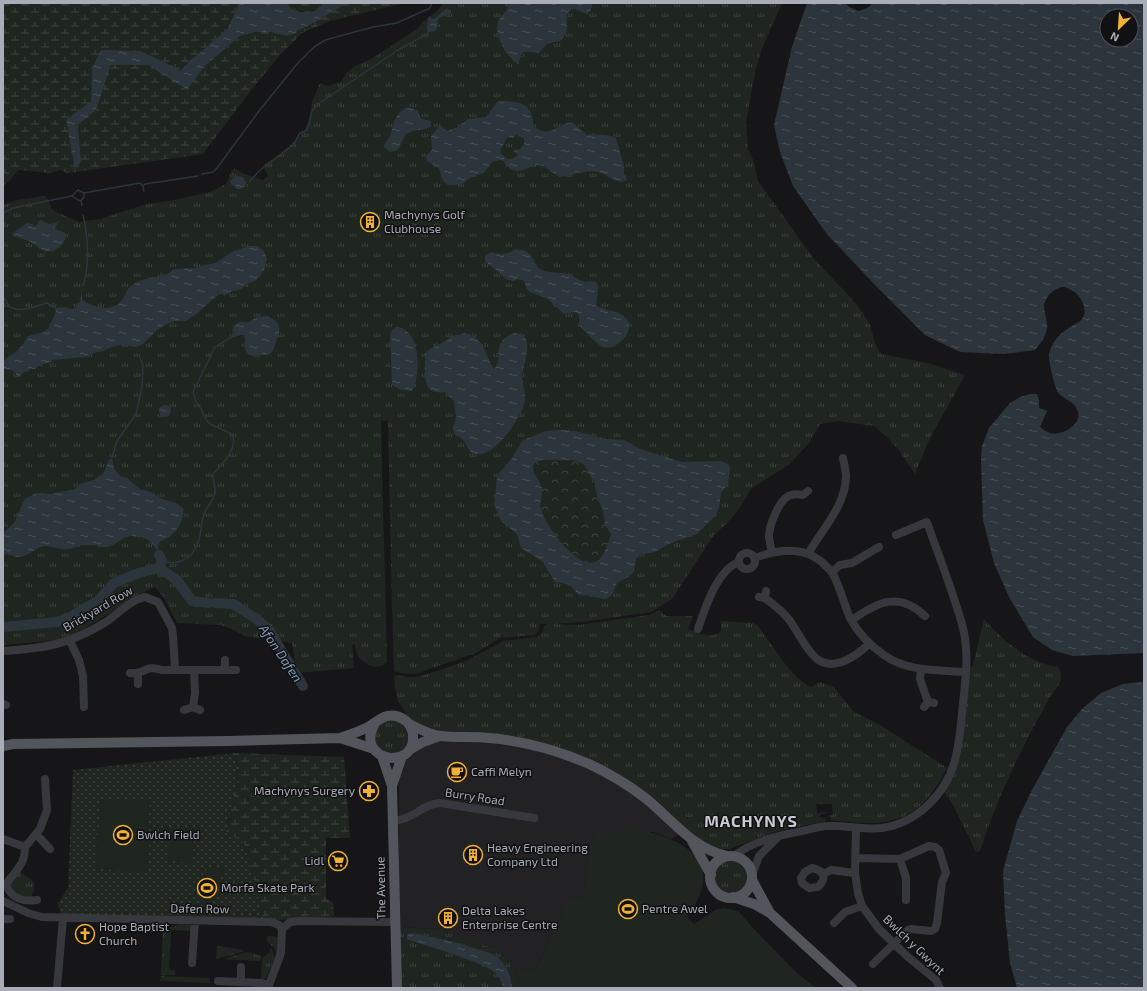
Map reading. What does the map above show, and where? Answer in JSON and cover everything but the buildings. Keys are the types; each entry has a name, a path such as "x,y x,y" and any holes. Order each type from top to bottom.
{"main road":[{"path":"3,746 13,744 340,738 357,733 374,725 382,718 391,715 403,719 409,724 425,732 440,736 489,738 519,742 563,754 590,765 618,780 644,797 692,841 710,851 745,861 751,870 752,877 770,913"},
{"path":"406,753 412,746 413,736 409,724"},
{"path":"374,725 370,739 374,749"},
{"path":"340,738 374,749 382,756 393,759 423,742 440,736"},
{"name":"The Avenue","path":"392,786 406,753"},
{"name":"The Avenue","path":"382,756 392,786 397,988"},
{"path":"692,841 711,875"},
{"path":"730,856 716,862 712,870 712,884 718,892 722,895 754,904 770,913 852,988"},
{"path":"733,897 744,893 748,889 752,877"}],"street":[{"path":"808,554 817,536 831,518 842,500 846,477 843,454"},
{"path":"772,552 769,536 772,520 780,506 787,497 796,494 806,496"},
{"path":"730,856 763,840 828,826 883,828 901,823 923,810 940,791 955,762 966,672 966,650 963,629 927,522 893,536"},
{"path":"832,572 840,565 852,563 881,545"},
{"path":"698,629 709,598 718,582 727,569 733,564 739,562 740,557 746,554 751,555 754,558 772,552 790,550 808,554 820,561 832,572 859,633 869,644 885,656 903,666 921,669 966,672"},
{"path":"763,595 790,620 802,640 818,659 830,664 842,662 858,654 869,644"},
{"name":"Brickyard Row","path":"3,651 44,647 70,641 106,622 138,599 145,597 158,602 172,628 174,636 175,670"},
{"path":"852,620 867,609 882,602 894,601 904,603 915,608 926,617"},
{"path":"70,641 79,660 83,676 84,707"},
{"path":"225,660 226,670"},
{"path":"138,684 134,674 148,668 175,670 236,670"},
{"path":"921,669 920,679 928,704"},
{"path":"184,710 197,708 194,670"},
{"path":"37,900 27,901 17,897 8,891 6,884 22,863 25,855 25,847 40,829 47,810 45,779"},
{"name":"Burry Road","path":"393,822 409,817 432,803 534,818"},
{"name":"Bwlch y Gwynt","path":"856,828 855,873 858,893 862,906 870,919 893,944 936,980 940,988"},
{"path":"36,834 50,849"},
{"path":"752,877 759,856 779,836"},
{"path":"3,839 25,847"},
{"path":"855,858 900,859 929,846 935,847 939,850 946,873 942,882 937,923 935,928 931,931 908,930 873,964"},
{"path":"900,859 906,878 906,900"},
{"path":"823,874 831,870 855,873"},
{"name":"Dafen Row","path":"3,901 28,914 42,917 271,922 279,925 282,929"},
{"path":"834,922 846,912 862,906"},
{"path":"57,988 63,918"},
{"path":"192,963 195,921"},
{"path":"218,981 262,983 269,987 281,953 282,929 290,922 395,922"},
{"path":"241,981 242,967"}],"shaded area":[{"path":"451,740 495,742 523,746 562,757 596,771 623,787 654,810 679,834 672,839 653,832 593,835 582,899 567,900 536,969 516,973 500,950 495,947 479,945 437,929 399,927 399,778 403,764 416,749 430,743"}],"green space":[{"path":"3,3 239,3 228,28 180,70 141,51 92,68 91,101 66,120 75,169 81,161 78,125 96,110 111,65 148,65 187,90 205,66 240,36 256,32 270,32 287,36 317,21 347,3 405,3 330,21 302,33 281,54 252,89 203,154 67,173 60,170 51,173 18,170 3,186"},
{"path":"288,3 324,3 311,11 299,11 289,7"},
{"path":"443,3 511,3 509,9 499,22 498,35 510,59 519,64 523,53 539,53 547,44 558,42 569,12 574,9 582,12 591,12 592,3 782,3 762,49 756,68 746,122 748,149 754,162 758,181 814,259 852,299 863,313 870,325 875,343 881,354 928,363 965,375 930,438 915,474 898,449 874,426 838,421 820,424 809,443 790,464 752,488 739,509 714,535 672,599 651,612 582,622 554,624 578,625 649,615 659,610 666,616 693,616 688,629 706,635 718,634 721,631 721,621 753,623 757,625 781,659 802,681 811,687 820,682 834,687 853,711 882,726 947,768 936,787 925,801 913,811 900,818 886,822 851,822 831,820 830,815 833,815 832,804 816,804 817,813 826,812 826,814 821,814 819,817 826,819 825,821 770,833 730,849 709,847 579,756 433,731 409,719 398,701 394,675 417,677 437,671 468,660 503,641 537,637 542,633 544,626 547,624 540,624 539,631 534,635 500,638 476,653 421,672 408,674 394,671 388,420 381,421 387,662 383,665 370,666 366,664 359,658 355,644 352,645 354,668 297,673 292,643 244,636 221,625 177,623 164,598 155,587 129,599 113,611 77,633 57,640 3,645 3,205 17,200 45,196 47,197 51,208 54,211 79,222 100,219 147,204 210,192 226,184 234,168 242,173 263,180 268,176 263,165 282,153 304,132 309,120 312,102 320,83 328,86 342,81 346,73 355,66 371,59 417,29 425,20 437,11"},
{"path":"543,460 573,460 582,463 594,482 598,500 603,509 605,525 611,534 604,552 597,561 589,563 572,554 555,535 544,516 541,507 542,488 533,468 537,462"},
{"path":"984,619 1000,636 1017,650 1035,660 1058,667 1061,680 1049,699 1020,754 1002,792 980,851 976,852 953,805 944,792 957,764 968,669 973,665"},
{"path":"392,720 404,725 409,737 404,749 392,754 380,749 375,737 380,725"},
{"path":"235,753 344,757 350,838 326,838 326,899 333,902 334,916 264,921 244,843 226,832 237,780"},
{"path":"235,753 237,780 226,832 244,843 264,921 61,917 58,903 68,888 73,770"},
{"name":"Bwlch Field","path":"100,799 150,801 146,872 96,869"},
{"path":"171,828 195,830 192,863 168,861"},
{"name":"Pentre Awel","path":"638,830 666,837 676,842 692,853 698,860 703,874 702,888 687,917 694,924 715,910 723,908 738,911 796,972 816,988 523,988 516,973 536,969 567,900 582,898 593,834"},
{"path":"735,859 745,864 749,870 749,884 745,890 739,894 729,895 719,890 715,884 714,874 719,864 725,860"},
{"name":"Morfa Skate Park","path":"206,867 223,869 220,883 210,891 208,904 200,903 200,886 206,875"},
{"path":"19,871 34,882 34,891 31,897 18,896 8,884"},
{"path":"144,924 158,925 165,929 174,927 178,924 191,925 191,931 171,930 169,969 175,970 175,975 162,975 161,972 163,930 143,929"},
{"path":"399,927 437,929 479,945 495,947 500,950 516,973 523,988 511,988 511,980 508,970 499,958 490,953 455,942 410,933 414,943 430,946 482,964 496,973 502,981 503,988 400,988"},
{"path":"267,937 279,937 279,948 276,955 274,948 266,940"},
{"path":"217,946 244,950 243,952 216,959"},
{"path":"271,947 275,957 266,979 261,979 262,959 270,952"},
{"path":"248,952 261,956 260,961 223,959"},
{"path":"161,976 210,978 210,983 160,981"}],"water":[{"path":"239,3 288,3 289,7 300,12 314,11 324,3 347,3 297,31 296,33 287,36 270,32 256,32 240,36 205,66 187,90 148,65 111,65 96,110 78,125 81,161 75,170 66,120 91,101 92,68 101,50 141,51 180,70 228,28"},
{"path":"511,3 592,3 592,8 587,14 574,9 570,11 567,16 566,33 560,41 547,44 539,53 523,53 519,64 517,64 504,50 497,30 500,18"},
{"path":"807,3 846,3 849,7 859,11 869,7 873,3 1144,3 1143,653 1073,656 1052,650 1033,637 1009,597 994,563 983,520 982,446 989,428 1010,403 1020,397 1030,394 1037,394 1039,408 1047,411 1040,427 1047,432 1056,434 1064,432 1072,427 1077,420 1078,411 1076,407 1057,391 1054,384 1049,355 1054,342 1059,335 1066,329 1079,322 1084,316 1085,312 1081,300 1076,293 1065,287 1058,288 1049,295 1044,306 1047,329 1044,338 1035,350 1004,354 960,352 925,335 826,233 793,186 780,152 774,125 792,47"},
{"path":"446,9 451,10 451,13 439,18 436,31 429,32 427,34 429,16 434,19"},
{"path":"497,102 515,102 526,106 531,113 534,126 539,130 552,130 571,122 587,135 605,135 616,138 624,166 624,174 627,180 620,182 616,181 602,173 593,171 560,177 541,165 532,166 517,171 511,169 501,160 492,162 484,173 473,176 461,185 448,185 443,181 439,168 427,161 426,157 432,150 431,136 440,125 447,131 458,127 468,119 486,117","holes":["517,134 524,139 524,144 520,149 513,150 518,155 512,159 508,159 502,155 500,151 507,137 513,138"]},
{"path":"408,108 418,111 421,118 431,121 431,126 429,128 406,134 398,150 390,152 384,147 385,144 390,136 397,115"},
{"path":"234,177 243,177 246,182 241,189 237,189 231,184 230,181"},
{"path":"40,220 54,224 60,220 55,229 63,232 66,236 64,243 55,250 48,252 45,251 33,243 13,236 12,234 28,223 36,226"},
{"path":"249,246 258,246 264,251 267,259 264,270 257,280 247,284 240,290 233,291 224,296 223,294 219,294 186,321 175,321 165,325 156,331 143,344 136,347 121,345 114,346 84,357 52,360 52,362 24,372 19,377 12,370 3,369 3,363 6,358 16,352 27,337 42,333 48,329 56,312 55,308 64,307 73,309 78,305 82,288 82,299 86,302 105,308 115,306 123,298 130,287 137,282 170,273 173,269 195,268 211,264 217,262 232,252"},
{"path":"514,250 526,251 530,254 536,265 542,270 567,274 585,282 596,282 598,289 597,306 620,313 629,323 629,328 624,339 608,348 601,346 580,326 579,315 576,312 564,314 548,299 530,292 526,288 525,282 518,279 513,281 506,279 485,261 485,256 491,252 503,254"},
{"path":"267,316 272,318 279,326 279,334 272,352 266,355 249,355 245,349 244,335 237,336 232,331 234,325 240,322 249,322 257,317"},
{"path":"396,327 409,333 416,348 418,365 416,383 412,391 401,390 392,385 390,335 392,330"},
{"path":"465,333 472,335 481,343 494,369 498,362 500,346 507,336 513,333 522,335 526,339 527,345 522,378 525,395 524,405 517,420 505,437 498,444 483,454 471,452 464,441 454,434 453,428 456,418 454,401 445,392 431,390 428,386 425,374 425,353 453,336"},
{"path":"163,405 167,405 171,411 167,417 163,417 159,413 159,409"},
{"path":"546,431 575,431 606,439 624,440 640,449 682,462 721,461 729,465 730,468 728,484 721,493 719,508 715,516 697,534 671,543 655,552 639,555 636,559 634,572 617,583 613,593 608,598 604,599 578,595 569,585 555,582 542,561 521,548 517,534 501,521 494,505 497,478 500,472 512,458 523,440","holes":["543,460 573,460 582,463 585,466 594,482 598,500 603,509 605,525 611,534 606,549 600,559 589,563 572,554 555,535 549,525 541,507 541,484 533,468 537,462"]},
{"path":"112,458 114,468 120,476 127,478 140,489 151,492 162,499 176,503 183,508 181,522 177,529 170,537 159,543 159,555 148,540 137,536 132,536 124,538 114,545 106,547 81,545 72,549 61,549 42,546 27,555 20,557 8,554 3,555 4,532 15,522 25,499 38,493 51,494 75,489 80,484 93,480 103,474 109,460"},
{"path":"1143,682 1144,988 1017,988 1010,963 1005,915 1003,871 1017,821 1032,790 1067,727 1083,708 1101,693 1123,684"},
{"path":"410,933 455,942 490,953 499,958 508,970 511,980 511,988 503,988 498,976 484,966 407,939 407,935"}],"waterway":[{"path":"202,174 213,172 217,168 259,111 297,64 314,47 325,40 373,27 397,23 430,8 432,3"},
{"path":"250,181 259,171 294,144 299,134 307,130 312,111 318,104 398,50 427,34"},
{"path":"143,186 145,184 198,176"},
{"path":"84,193 140,183 143,186 144,191"},
{"path":"78,190 84,193 84,197 81,201 72,196 78,190"},
{"path":"3,213 13,208 72,196"},
{"path":"81,201 82,205"},
{"path":"83,215 88,251 87,269 83,286"},
{"path":"3,297 9,306 14,309 19,310 47,303 55,308"},
{"path":"162,560 172,563 177,562 187,558 195,550 199,541 205,512 215,493 213,474 228,456 233,444 234,439 232,434 210,424 207,421 196,402 193,392 215,347 235,335"},
{"path":"112,458 117,441 136,414 142,387 143,365 140,358"},
{"name":"Afon Dafen","path":"159,555 162,560 159,568 177,580 192,601 209,603"},
{"name":"Afon Dafen","path":"3,627 57,622 68,618 99,600 114,583 139,573 159,568"},
{"name":"Afon Dafen","path":"215,603 233,604 258,620 269,630 303,686"}],"place":[{"name":"Machynys Golf Clubhouse","path":"370,222"},
{"name":"Caffi Melyn","path":"457,772"},
{"name":"Machynys Surgery","path":"369,791"},
{"name":"Bwlch Field","path":"123,835"},
{"name":"Heavy Engineering Company Ltd","path":"473,855"},
{"name":"Lidl","path":"338,861"},
{"name":"Morfa Skate Park","path":"207,888"},
{"name":"Pentre Awel","path":"628,909"},
{"name":"Delta Lakes Enterprise Centre","path":"448,918"},
{"name":"Hope Baptist Church","path":"85,934"}],"district":[{"name":"MACHYNYS","path":"751,821"}]}
